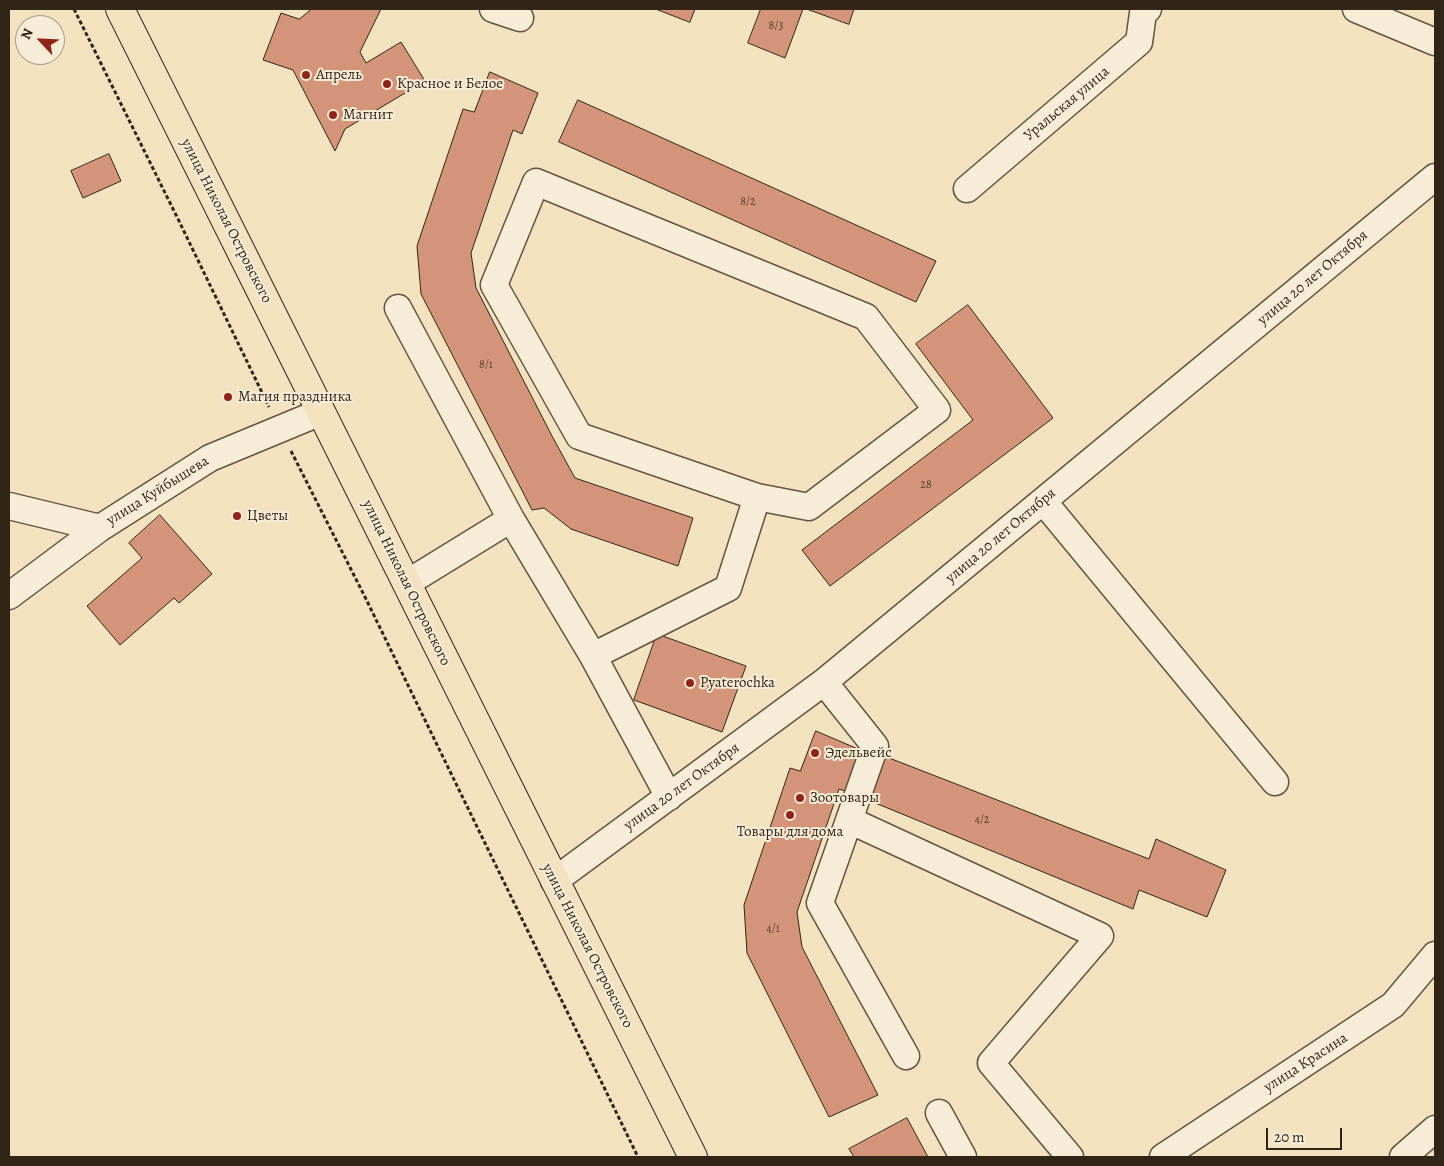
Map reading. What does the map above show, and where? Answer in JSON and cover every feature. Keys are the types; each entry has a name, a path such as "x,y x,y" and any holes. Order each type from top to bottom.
{"main road":[{"name":"улица Николая Островского","path":"120,9 693,1157"}],"street":[{"path":"494,9 520,18"},
{"name":"Уральская улица","path":"966,189 1139,42 1143,13 1148,9"},
{"path":"1356,9 1435,42"},
{"name":"улица 20 лет Октября","path":"554,881 824,682 1435,176"},
{"path":"536,182 866,318 937,410 810,507 757,496 579,436 494,285 536,182"},
{"path":"398,308 511,520 593,656 668,797"},
{"name":"улица Куйбышева","path":"9,596 100,528 210,458 321,412"},
{"path":"593,656 728,588 757,496"},
{"path":"1043,501 1275,782"},
{"path":"9,506 100,528"},
{"path":"406,583 511,520"},
{"path":"824,682 875,746 820,903 906,1056"},
{"path":"849,820 1100,936 991,1063 1070,1157"},
{"name":"улица Красина","path":"1163,1157 1393,1006 1435,955"},
{"path":"939,1113 963,1157"},
{"path":"1403,1157 1435,1129"}],"path":[{"path":"74,9 280,429 365,597 638,1157"}],"building":[{"path":"312,9 381,9 360,52 366,63 401,42 425,81 345,129 335,151 293,70 263,60 281,13 299,19"},
{"path":"656,9 695,9 690,22"},
{"path":"761,9 803,9 785,58 748,43"},
{"path":"807,9 854,9 849,24"},
{"path":"490,72 538,93 522,134 513,130 471,253 476,288 575,478 693,518 678,566 571,529 544,508 532,510 421,294 417,246 463,109 474,112"},
{"path":"578,100 936,261 916,302 559,142"},
{"path":"109,154 121,181 83,198 71,171"},
{"path":"968,305 1053,418 830,586 802,550 973,420 916,344"},
{"path":"160,515 212,574 179,603 174,598 120,645 87,606 142,558 129,543"},
{"name":"Pyaterochka","path":"657,634 746,666 722,732 634,700"},
{"path":"816,731 865,752 848,792 839,789 797,912 802,947 878,1095 829,1117 747,953 744,905 790,768 800,771"},
{"path":"884,756 1149,859 1156,839 1226,870 1207,917 1139,890 1133,909 868,800"},
{"path":"907,1118 928,1157 854,1157 849,1149"}],"place":[{"name":"Апрель","path":"306,75"},
{"name":"Красное и Белое","path":"387,84"},
{"name":"Магнит","path":"333,115"},
{"name":"Магия праздника","path":"228,397"},
{"name":"Цветы","path":"237,516"},
{"name":"Pyaterochka","path":"690,683"},
{"name":"Эдельвейс","path":"815,753"},
{"name":"Зоотовары","path":"800,798"},
{"name":"Товары для дома","path":"790,815"}]}
